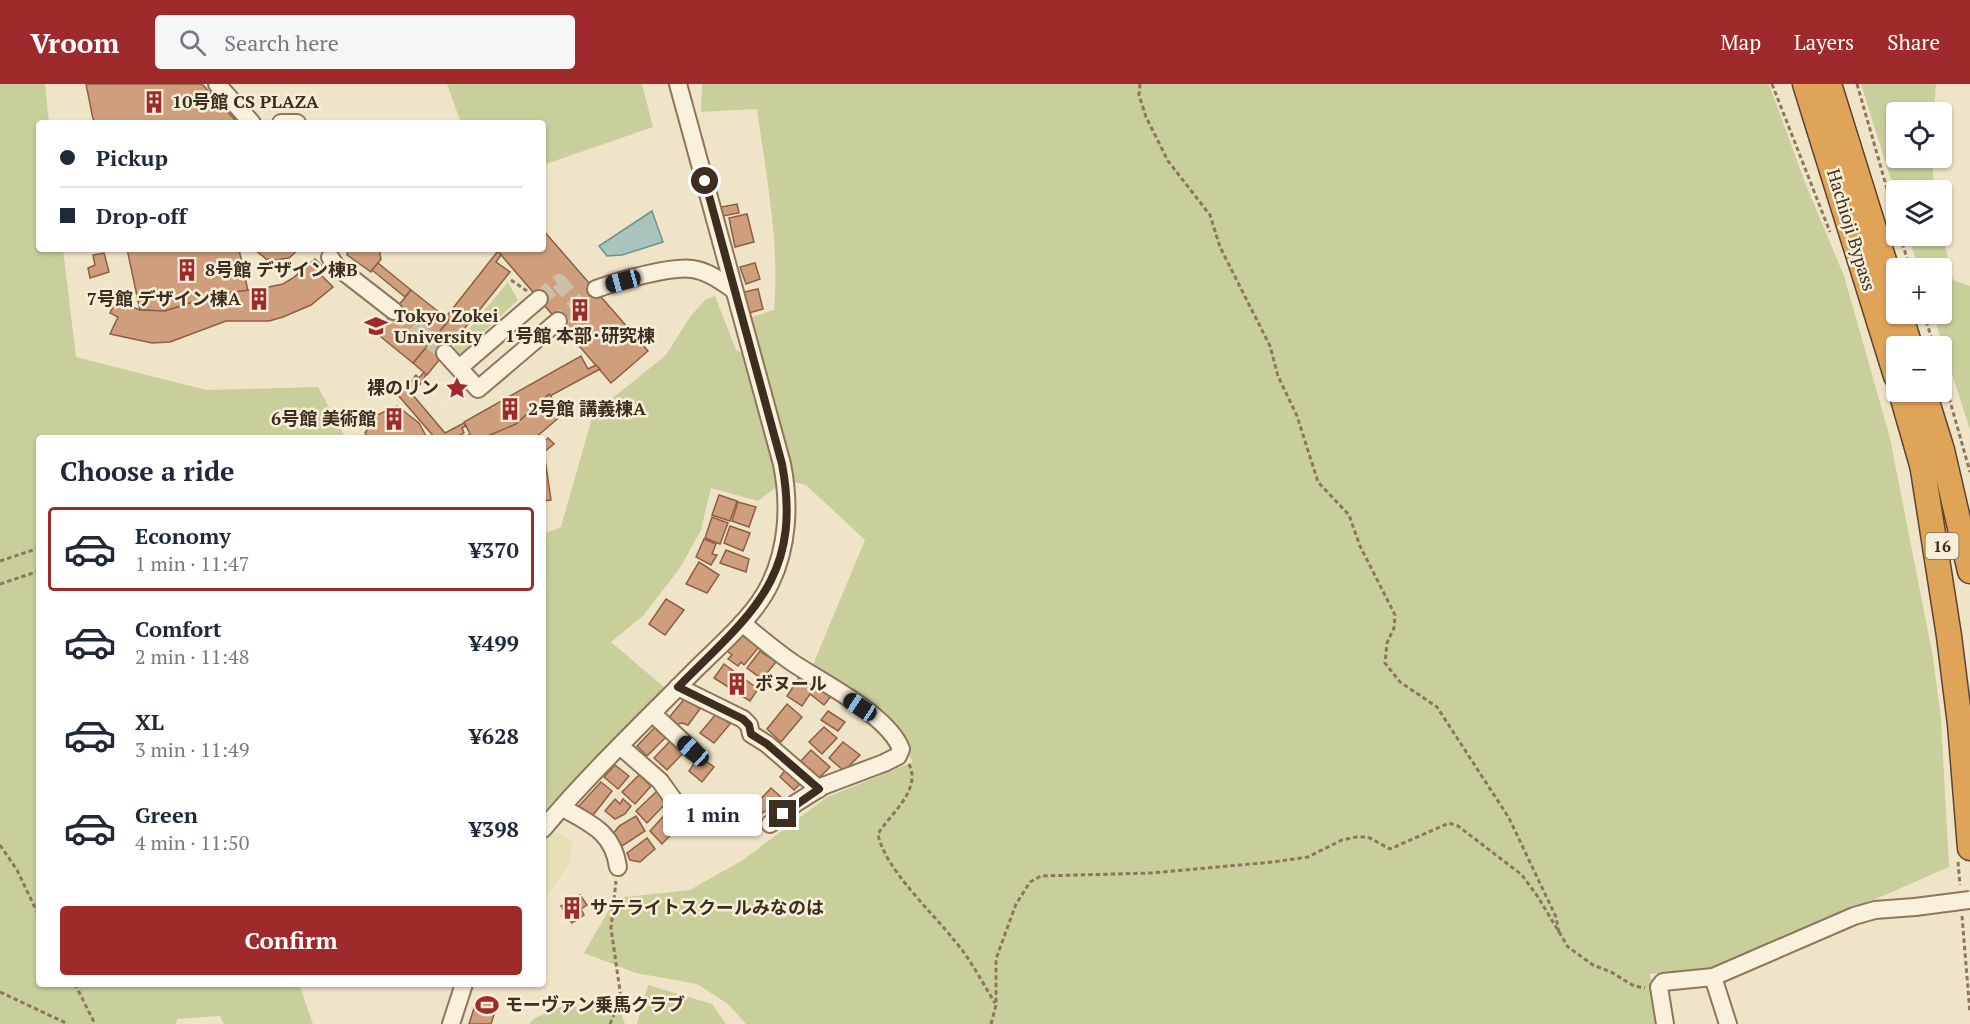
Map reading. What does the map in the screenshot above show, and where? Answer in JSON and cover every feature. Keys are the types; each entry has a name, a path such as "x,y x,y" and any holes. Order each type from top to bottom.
{"highway":[{"name":"Hachioji Bypass","path":"1805,84 1886,344"},
{"name":"Hachioji Bypass","path":"1828,84 1886,267"},
{"name":"16","path":"1904,402 1921,458 1961,637 1970,704"},
{"name":"16","path":"1927,402 1942,450 1970,572"},
{"name":"16","path":"1921,458 1949,636 1960,724 1964,853"}],"street":[{"path":"217,84 249,120"},
{"path":"546,826 620,746 742,622 763,597 780,559 786,521 787,489 782,464 678,84"},
{"path":"330,257 336,266 394,311"},
{"path":"596,289 639,276 691,269 703,272 734,290"},
{"path":"459,368 535,296"},
{"path":"445,353 478,389 558,321"},
{"path":"742,622 791,662 875,718 896,740 900,753 885,763 819,789 796,803 770,824"},
{"path":"678,687 743,719 749,725 751,734 767,744 819,789"},
{"path":"652,714 693,751"},
{"path":"620,746 660,781 673,799"},
{"path":"563,808 593,825 609,840 616,854 618,867"},
{"path":"1665,1024 1659,987 1669,981 1713,977 1838,921 1875,910 1915,908 1964,900"},
{"path":"1713,977 1728,1024"},
{"path":"451,1024 463,987"}],"path":[{"path":"1140,84 1139,95 1146,117 1168,161 1210,215 1221,247 1270,346 1278,376 1297,416 1318,482 1349,515 1360,546 1395,615 1394,628 1387,642 1386,663 1400,682 1437,707 1509,818 1556,917 1559,933"},
{"path":"1772,84 1830,233"},
{"path":"1857,84 1886,185"},
{"path":"511,280 535,296"},
{"path":"1950,402 1970,472"},
{"path":"0,561 36,549"},
{"path":"0,584 36,573"},
{"path":"900,753 912,770 912,780 900,807 878,834 880,844 894,867 956,941 996,1005"},
{"path":"991,1024 996,1005 996,959 1016,904 1030,882 1041,876 1151,873 1273,862 1308,857 1342,840 1356,837 1368,837 1390,849 1449,823 1458,826 1522,875 1568,947 1593,965 1611,972 1634,986 1659,987"},
{"path":"0,845 17,870 36,910"},
{"path":"1964,853 1970,1013"},
{"path":"610,1024 621,998 611,928 618,867"},
{"path":"76,987 95,1024"},
{"path":"0,992 68,1024"}],"shaded area":[{"path":"552,830 572,841 569,865 546,897 546,837"}],"green space":[{"path":"0,84 45,84 49,120 36,120 36,252 63,252 76,357 206,390 318,387 344,435 36,435 36,987 300,987 313,1024 224,1024 220,1016 177,1019 176,1024 0,1024"},
{"path":"447,84 642,84 653,127 546,164 546,120 460,120"},
{"path":"702,84 1769,84 1806,185 1844,276 1890,438 1933,657 1941,719 1949,867 1717,968 1650,974 1657,1024 746,1024 728,1004 697,984 636,973 584,953 616,898 690,890 743,860 827,797 913,762 882,715 855,691 812,667 865,540 806,485 793,482 749,318 774,310 775,285 774,235 757,109 701,112"},
{"path":"1861,84 1936,84 1935,102 1886,102 1886,164"},
{"path":"1887,168 1933,168 1933,180 1891,180"},
{"path":"1911,246 1945,246 1948,258 1916,258"},
{"path":"1952,276 1953,280 1970,286 1970,430 1952,374 1952,336 1940,336 1936,324 1952,324"},
{"path":"508,282 518,300 460,354 452,349"},
{"path":"715,296 736,350 745,354 780,484 758,501 711,488 701,530 680,568 643,616 611,642 665,688 546,809 546,533 561,527 593,414 666,355 690,317 705,300"},
{"path":"648,985 712,1004 726,1024 637,1024"},
{"path":"560,1007 594,1007 621,1014 625,1024 529,1024 535,1018"}],"water":[{"path":"652,211 663,242 622,255 607,256 599,246"}],"building":[{"name":"10号館 CS PLAZA","path":"86,84 202,84 235,120 94,120"},
{"path":"737,204 739,213 723,216 721,207"},
{"path":"747,214 754,242 735,247 729,218"},
{"name":"1号館 本部･研究棟","path":"546,233 648,351 611,383 499,252 546,252"},
{"name":"8号館 デザイン棟B","path":"128,252 240,252 248,291 218,294 165,311 140,310"},
{"path":"258,252 296,252 289,258 266,259"},
{"path":"348,252 380,252 381,259 371,272 347,255"},
{"path":"499,252 501,255 496,262 510,272 427,375 413,363 449,320 446,317"},
{"path":"104,253 109,272 90,278 88,268 95,265 93,255"},
{"name":"7号館 デザイン棟A","path":"315,259 326,270 321,275 333,287 311,305 283,317 269,321 226,321 170,342 152,343 110,334 118,317 110,313 116,301 140,310 165,311 218,294 283,284"},
{"path":"378,263 411,290 405,297 372,270"},
{"path":"755,263 760,279 746,284 740,267"},
{"path":"758,289 763,309 749,313 744,292"},
{"path":"411,290 449,320 413,363 376,333"},
{"name":"2号館 講義棟A","path":"581,356 588,369 596,365 600,369 550,396 549,394 516,424 506,430 492,435 468,435 464,422"},
{"path":"424,372 426,374 412,394 445,433 464,423 466,426 462,428 464,433 432,435 397,394 404,390 416,375 419,378"},
{"path":"549,394 553,399 550,402 562,415 539,435 490,435 516,424"},
{"name":"6号館 美術館","path":"397,406 419,423 425,435 367,435 365,433 377,415"},
{"path":"548,438 554,444 546,450"},
{"path":"546,466 551,500 546,501"},
{"path":"719,495 737,501 730,521 712,515"},
{"path":"738,502 756,507 749,527 732,521"},
{"path":"712,517 728,523 720,544 705,538"},
{"path":"730,526 750,533 743,551 724,543"},
{"path":"704,539 716,544 712,554 717,555 711,565 696,557"},
{"path":"726,550 749,559 746,572 720,563"},
{"path":"699,562 719,575 707,593 686,584"},
{"path":"666,599 684,610 665,635 649,624"},
{"path":"740,634 759,647 744,665 741,662 738,666 728,659 732,655 726,650"},
{"path":"760,651 776,662 762,679 747,668"},
{"name":"ボヌール","path":"724,664 758,689 750,701 714,678"},
{"path":"800,676 832,695 824,705 810,694 802,706 787,696"},
{"path":"685,698 700,709 688,725 682,723 675,725 668,719"},
{"path":"787,704 802,717 781,742 767,729"},
{"path":"828,711 845,722 838,731 821,720"},
{"path":"716,714 730,724 714,743 700,733"},
{"path":"657,725 668,735 647,756 637,746"},
{"path":"824,727 837,738 822,754 809,742"},
{"path":"673,738 686,750 667,770 654,758"},
{"path":"843,742 860,755 844,771 829,758"},
{"path":"811,750 830,767 819,778 801,761"},
{"path":"699,756 714,767 702,782 689,771"},
{"path":"615,765 629,776 618,789 604,777"},
{"path":"786,769 802,782 794,790 780,777"},
{"path":"639,775 651,786 635,804 622,792"},
{"path":"601,782 612,791 590,819 579,806"},
{"path":"771,788 781,797 763,813 755,805"},
{"path":"657,791 667,802 647,823 636,811"},
{"path":"615,799 620,804 623,799 631,806 625,814 615,819 605,811"},
{"path":"682,806 690,815 662,844 650,831 669,810 675,816"},
{"path":"636,816 645,831 622,846 613,834 619,826"},
{"path":"647,838 655,849 640,862 630,860 627,853"},
{"name":"サテライトスクールみなのは","path":"580,895 587,905 581,909 584,915 572,923 561,906"},
{"path":"477,999 497,1005 491,1024 469,1024"}],"tunnel":[{"path":"539,299 559,282 578,304 558,321"},
{"path":"394,311 445,353"}],"place":[{"name":"10号館 CS PLAZA","path":"154,102"},
{"name":"8号館 デザイン棟B","path":"187,270"},
{"name":"7号館 デザイン棟A","path":"259,299"},
{"name":"1号館 本部･研究棟","path":"580,310"},
{"name":"Tokyo Zokei University","path":"376,326"},
{"name":"裸のリン","path":"457,388"},
{"name":"2号館 講義棟A","path":"510,409"},
{"name":"6号館 美術館","path":"394,419"},
{"name":"ボヌール","path":"737,684"},
{"name":"サテライトスクールみなのは","path":"572,908"},
{"name":"モーヴァン乗馬クラブ","path":"487,1005"}],"route":[{"path":"705,181 782,464 787,489 786,521 780,559 763,597 742,622 678,687 743,719 749,725 751,734 767,744 819,789 783,814"}]}
